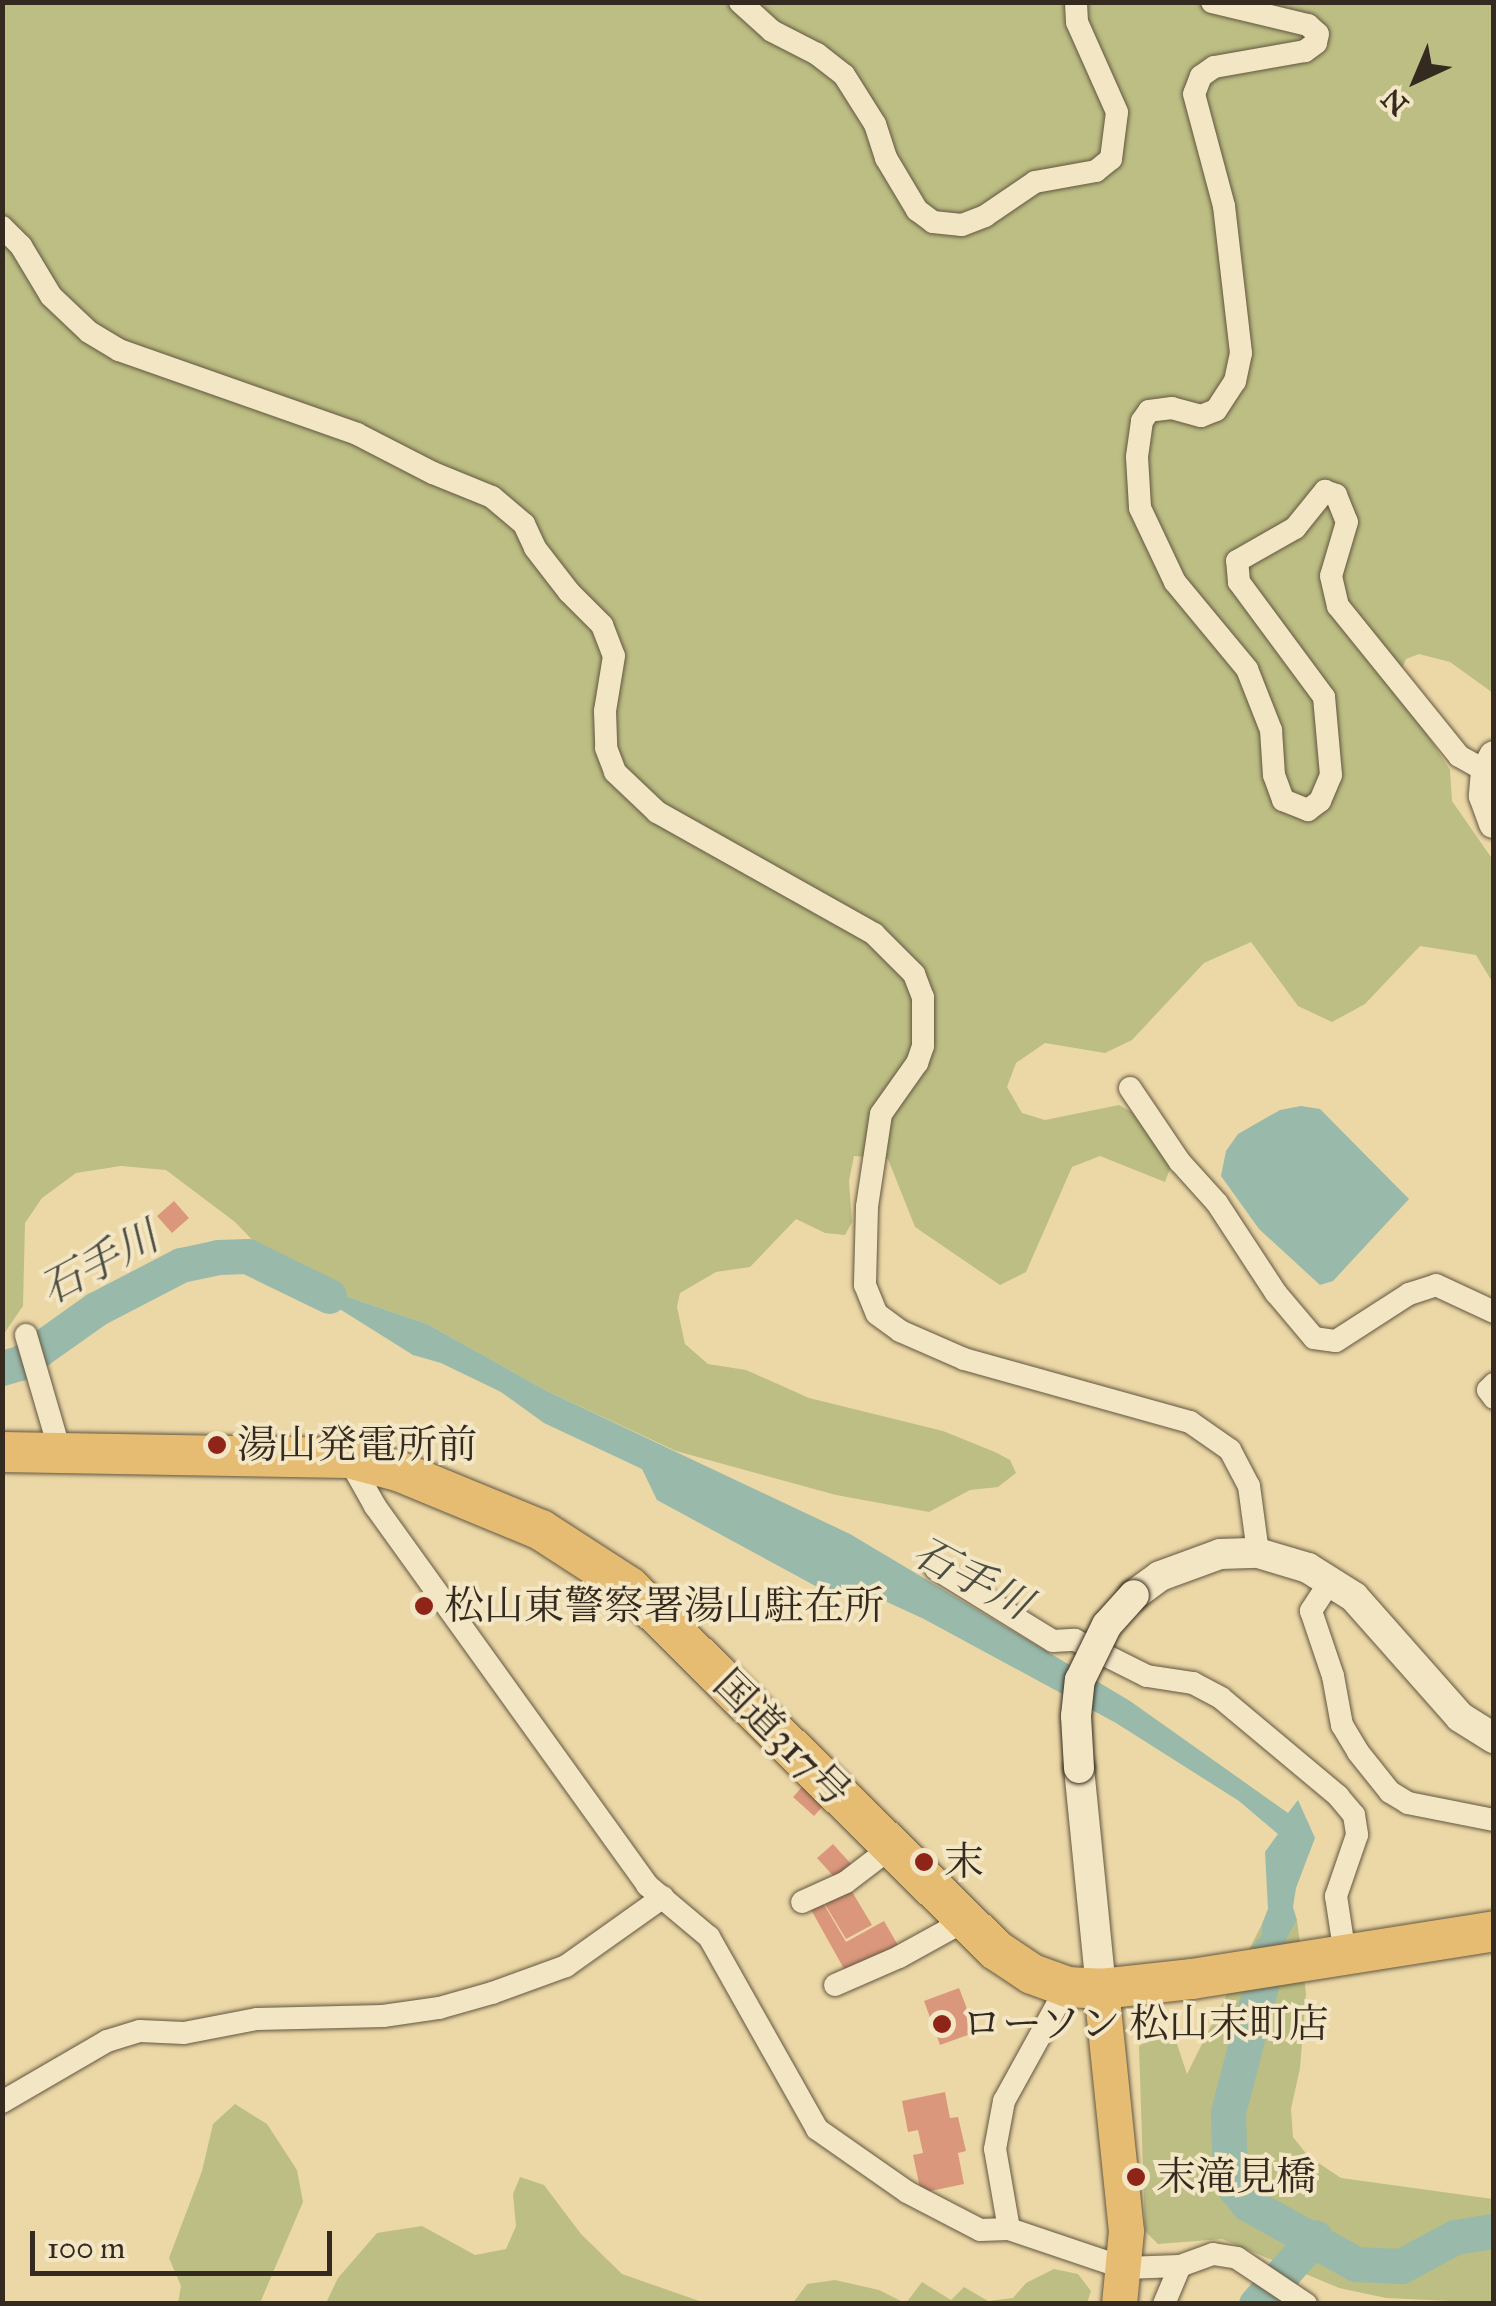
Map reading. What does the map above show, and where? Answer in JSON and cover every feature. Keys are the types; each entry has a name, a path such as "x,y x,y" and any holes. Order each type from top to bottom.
{"highway":[{"name":"国道317号","path":"2,1452 348,1458 398,1470 497,1509 597,1564 662,1619 996,1950 1032,1974 1084,1988"},
{"path":"1084,1988 1192,1979 1494,1931"}],"main road":[{"path":"1084,1988 1126,2231 1119,2304"}],"street":[{"path":"740,2 772,31 817,54 844,75 875,124 886,158 917,210 934,222 962,225 985,216 1035,182 1096,171 1111,159 1116,112 1077,22 1076,2"},
{"path":"1212,2 1308,24 1318,34 1306,51 1214,68 1202,76 1194,94 1224,206 1242,353 1235,381 1216,410 1200,416 1172,408 1149,411 1142,421 1137,456 1140,508 1175,582 1247,669 1271,730 1274,776 1282,800 1308,810 1320,801 1331,775 1324,697 1239,582 1237,561 1295,528 1324,491 1336,495 1347,522 1331,576 1338,606 1459,756 1490,764 1484,796 1494,823"},
{"path":"2,227 21,246 51,296 89,332 119,350 341,427 432,473 492,497 524,524 546,563 602,625 614,656 606,711 606,748 614,772 657,812 874,934 914,974 924,997 923,1046 917,1063 882,1114 867,1207 865,1285 877,1314 900,1331 964,1359 1190,1422 1230,1450 1249,1486 1258,1553"},
{"path":"1130,1088 1180,1162 1217,1203 1276,1294 1314,1338 1336,1341 1409,1294 1436,1285 1494,1312"},
{"path":"26,1334 61,1455"},
{"path":"1494,1384 1488,1390 1494,1398"},
{"path":"348,1458 375,1506 647,1885 709,1937 817,2129 954,2219 980,2230 1009,2229 1124,2268 1180,2266 1213,2254 1237,2258 1258,2268 1306,2304"},
{"path":"1009,2229 995,2149 1004,2101 1084,1988 1076,1716 1080,1680 1108,1625 1134,1595 1196,1560 1258,1553 1332,1580 1354,1597 1460,1717 1494,1738"},
{"path":"936,1569 1044,1636 1075,1640 1147,1676 1193,1683 1220,1698 1338,1796 1354,1815 1357,1835 1336,1896 1335,1956"},
{"path":"1332,1580 1310,1612 1333,1676 1342,1725 1358,1752 1390,1792 1408,1803 1494,1820"},
{"path":"802,1902 846,1882 892,1848"},
{"path":"2,2102 107,2040 140,2030 184,2033 257,2020 382,2016 439,2008 492,1992 566,1966 663,1896"},
{"path":"835,1984 899,1957 966,1920"},
{"path":"1164,2304 1180,2266"}],"green space":[{"path":"3,3 1493,3 1493,693 1450,662 1419,654 1406,659 1395,685 1450,770 1452,801 1493,860 1493,983 1476,955 1420,946 1365,1004 1332,1022 1298,1006 1251,942 1204,963 1132,1040 1105,1053 1045,1043 1016,1063 1007,1087 1022,1113 1045,1120 1119,1105 1135,1114 1171,1166 1165,1182 1100,1156 1072,1167 1026,1272 1000,1285 915,1227 888,1159 854,1156 849,1181 852,1222 845,1235 825,1233 796,1219 750,1267 716,1272 680,1293 677,1307 685,1344 708,1364 746,1370 809,1398 943,1431 995,1452 1010,1460 1016,1473 998,1487 970,1490 929,1512 836,1495 676,1451 547,1391 427,1324 287,1276 235,1222 166,1170 121,1166 76,1173 42,1198 25,1223 23,1306 3,1335"},
{"path":"1297,1920 1306,1993 1300,2068 1291,2109 1293,2137 1308,2156 1341,2178 1493,2199 1493,2303 1386,2298 1339,2288 1222,2239 1158,2244 1145,2231 1139,2046 1156,2036 1176,2041 1187,2074 1262,1924 1258,1992"},
{"path":"235,2104 267,2124 297,2170 303,2202 260,2303 178,2303 181,2286 169,2258 202,2171 213,2124"},
{"path":"520,2177 544,2185 581,2234 622,2274 705,2303 326,2303 338,2278 377,2233 422,2226 475,2255 506,2249 516,2226 513,2194"},
{"path":"1054,2269 1078,2274 1091,2291 1087,2303 906,2303 922,2282 951,2300 964,2287 988,2301 1013,2298 1026,2283"},
{"path":"835,2280 879,2290 905,2303 793,2303 807,2284"}],"shaded area":[{"path":"1301,1106 1320,1109 1409,1199 1333,1281 1320,1285 1259,1229 1221,1176 1226,1151 1238,1134 1280,1110"},
{"path":"287,1276 427,1324 547,1391 850,1534 1130,1701 1288,1813 1298,1800 1315,1838 1296,1888 1293,1907 1297,1920 1257,1994 1262,1924 1268,1909 1265,1852 1278,1834 1239,1801 1116,1723 924,1619 874,1596 832,1595 657,1500 642,1469 544,1423 501,1392 441,1363 413,1355"}],"building":[{"path":"174,1201 189,1218 172,1233 157,1216"},
{"path":"802,1787 823,1806 814,1816 793,1797"},
{"path":"833,1844 852,1865 836,1879 817,1858"},
{"path":"851,1890 872,1925 846,1939 823,1901"},
{"path":"822,1901 846,1942 884,1921 899,1947 848,1976 810,1908"},
{"path":"959,1988 976,2032 940,2045 924,2001"},
{"path":"945,2092 950,2118 958,2117 966,2151 958,2153 964,2184 921,2193 913,2155 923,2153 918,2130 908,2132 902,2101"}],"waterway":[{"name":"石手川","path":"2,1368 20,1363 96,1309 181,1265 247,1256 329,1296"},
{"name":"石手川","path":"1270,1951 1228,2112 1230,2182 1248,2204 1356,2264 1401,2266 1455,2237 1494,2231"},
{"path":"1256,2304 1315,2237"}],"place":[{"name":"湯山発電所前","path":"217,1445"},
{"name":"松山東警察署湯山駐在所","path":"424,1606"},
{"name":"末","path":"924,1862"},
{"name":"ローソン 松山末町店","path":"942,2024"},
{"name":"末滝見橋","path":"1136,2177"}]}
